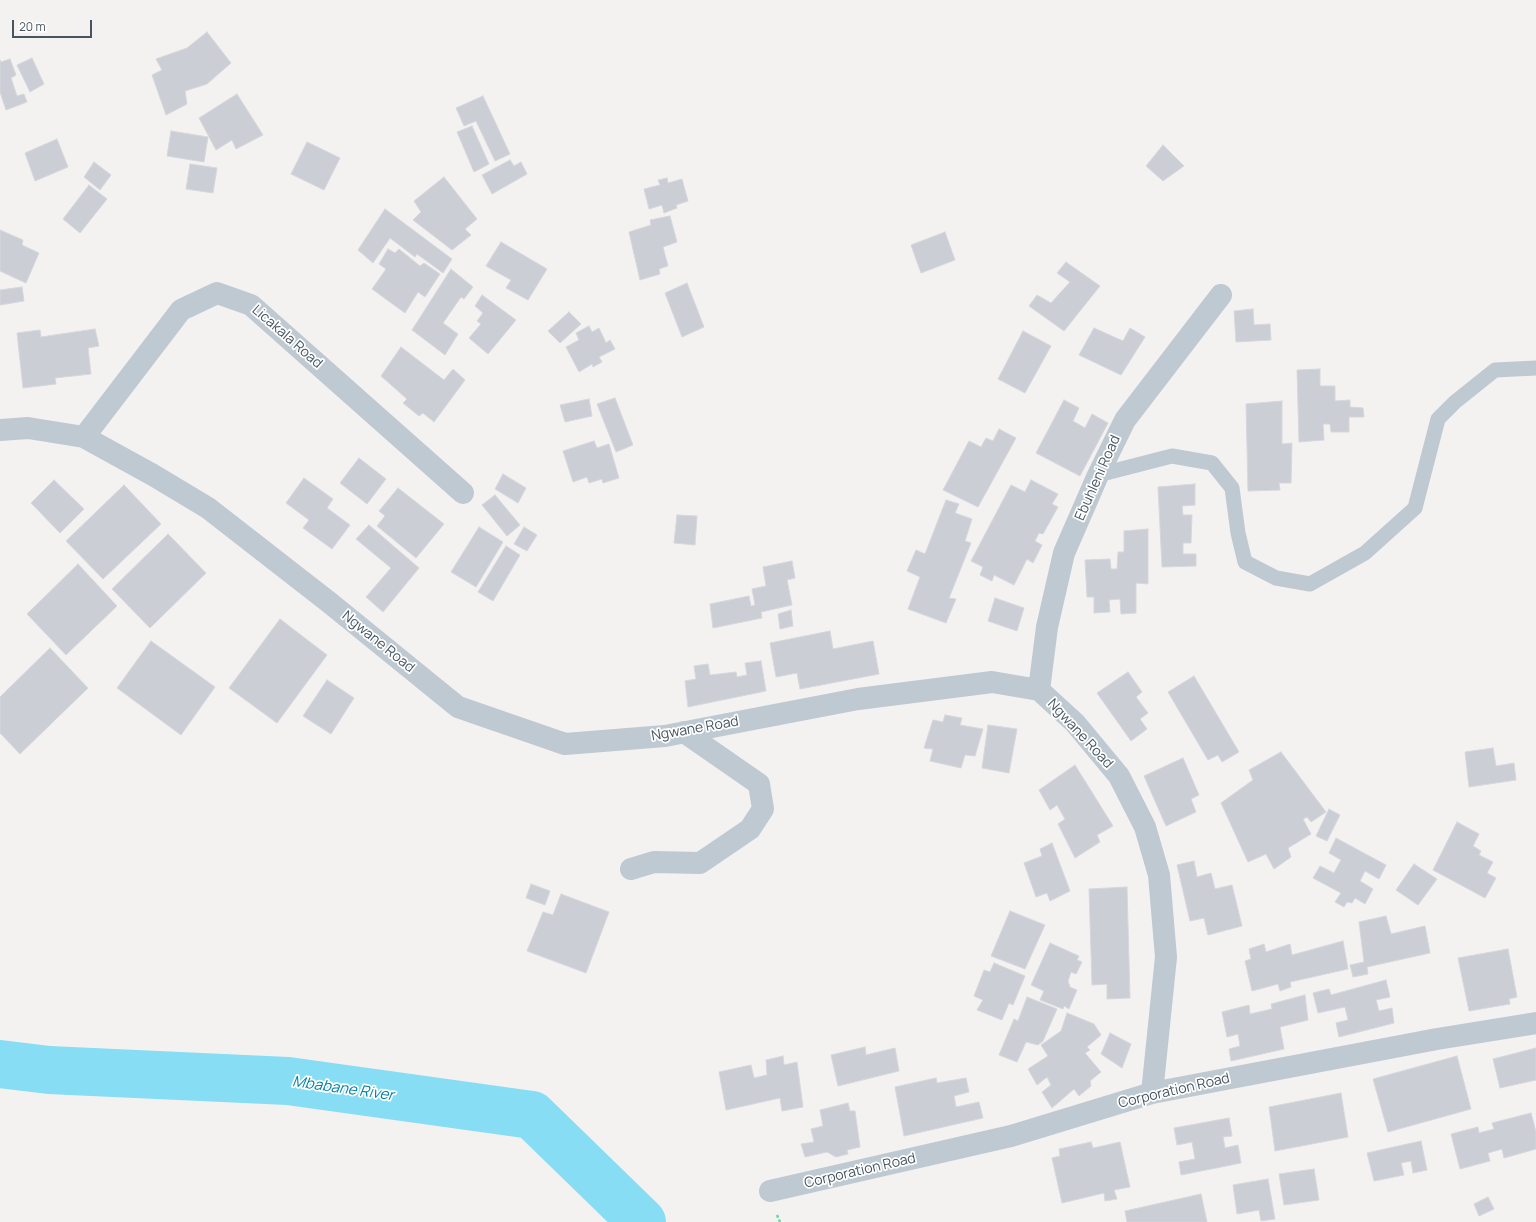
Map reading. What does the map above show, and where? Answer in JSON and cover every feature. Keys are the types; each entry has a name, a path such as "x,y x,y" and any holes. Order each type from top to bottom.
{"street":[{"name":"Licakala Road","path":"84,437 181,310 217,294 252,305 463,493"},
{"name":"Ebuhleni Road","path":"1039,690 1047,627 1064,553 1098,475 1124,420 1220,295"},
{"name":"Ngwane Road","path":"0,430 28,428 84,437 208,508 330,603 458,707 565,744 665,736 858,699 992,682 1039,690 1075,723 1119,776 1145,827 1160,875 1166,957 1152,1093"},
{"path":"631,869 654,862 700,863 750,829 764,809 759,784 684,732"},
{"name":"Corporation Road","path":"770,1191 1011,1136 1152,1093 1437,1039 1536,1023"}],"lane":[{"path":"1098,475 1172,456 1212,463 1232,488 1238,533 1245,562 1276,578 1310,584 1365,553 1415,508 1438,419 1455,402 1496,370 1536,368"}],"building":[{"path":"207,32 231,63 207,84 185,91 187,104 166,115 152,75 162,70 156,59 187,48"},
{"path":"32,58 44,84 30,92 17,65"},
{"path":"10,59 16,75 11,78 17,96 24,94 27,102 6,110 0,92 0,60 1,62"},
{"path":"237,94 263,135 236,149 232,140 216,150 199,118"},
{"path":"483,96 510,154 495,161 476,121 464,126 456,108"},
{"path":"472,126 489,164 474,172 457,132"},
{"path":"171,131 208,137 204,162 167,156"},
{"path":"57,139 68,167 35,181 25,153"},
{"path":"307,142 340,158 324,190 291,174"},
{"path":"1163,145 1184,166 1163,181 1146,166"},
{"path":"510,160 514,166 521,162 527,174 492,194 482,175"},
{"path":"94,162 111,175 100,190 84,177"},
{"path":"190,164 217,168 213,193 186,189"},
{"path":"444,177 477,219 465,229 471,235 452,250 413,220 421,212 414,201"},
{"path":"667,178 668,183 682,179 688,201 676,205 677,208 664,213 662,205 649,209 644,189 660,185 658,180"},
{"path":"89,185 107,199 80,233 63,219"},
{"path":"385,209 452,259 443,273 417,254 415,257 390,238 373,263 358,250"},
{"path":"670,216 677,242 663,247 668,266 659,269 660,274 640,280 629,232 651,225 650,220"},
{"path":"0,230 23,240 22,245 39,253 26,283 0,271"},
{"path":"945,232 955,260 921,273 911,245"},
{"path":"501,242 547,269 528,300 506,288 511,280 486,266"},
{"path":"388,249 395,253 399,249 420,266 424,263 440,274 425,297 418,292 405,313 372,289 386,269 379,264"},
{"path":"1066,262 1100,286 1064,331 1029,306 1037,295 1051,303 1070,282 1057,273"},
{"path":"451,269 473,287 464,299 461,297 443,323 458,334 445,355 412,330"},
{"path":"687,283 704,327 682,337 665,293"},
{"path":"22,287 24,301 0,305 0,290"},
{"path":"482,295 516,320 488,354 469,338 481,324 477,321 483,313 475,306"},
{"path":"1253,309 1254,325 1270,324 1271,340 1236,342 1234,311"},
{"path":"569,312 581,324 560,343 548,331"},
{"path":"589,326 592,332 599,328 606,343 610,340 615,349 599,357 602,362 593,367 592,364 579,372 566,347 579,340 576,333"},
{"path":"1094,328 1123,341 1130,328 1145,337 1121,375 1079,355"},
{"path":"95,329 99,346 88,348 91,374 55,378 56,384 23,388 17,333 40,330 41,337"},
{"path":"1023,331 1051,346 1025,393 998,379"},
{"path":"401,347 444,380 453,369 465,380 434,422 423,413 419,416 403,403 407,399 381,376"},
{"path":"1320,369 1320,386 1335,386 1335,401 1350,400 1350,407 1363,408 1364,417 1349,417 1349,432 1331,432 1330,424 1323,424 1324,440 1299,442 1297,370"},
{"path":"615,398 633,445 616,452 597,404"},
{"path":"589,399 592,416 565,422 560,405"},
{"path":"1064,400 1079,408 1073,421 1085,428 1092,414 1108,423 1080,476 1036,453"},
{"path":"1282,401 1282,444 1292,443 1291,483 1279,483 1280,490 1248,491 1246,404"},
{"path":"999,429 1016,438 978,507 943,490 969,441 981,447 986,438 993,441"},
{"path":"594,441 597,448 609,444 619,478 603,483 602,479 589,483 587,477 573,482 563,451"},
{"path":"359,458 386,479 367,504 340,483"},
{"path":"503,474 526,488 518,503 495,489"},
{"path":"304,478 333,499 327,508 350,525 332,549 303,528 309,520 286,503"},
{"path":"54,480 84,509 60,533 31,503"},
{"path":"1031,480 1058,494 1052,504 1058,507 1043,534 1039,533 1035,541 1042,545 1033,563 1027,559 1014,585 994,575 992,581 980,575 983,567 971,561 1011,485 1025,492"},
{"path":"1195,484 1195,505 1182,506 1183,515 1192,515 1191,543 1183,543 1183,554 1196,554 1196,566 1162,567 1158,487"},
{"path":"124,485 161,524 103,579 66,541"},
{"path":"398,488 444,524 416,558 377,526 385,516 379,511"},
{"path":"495,495 520,525 507,536 482,505"},
{"path":"946,500 959,504 955,513 972,519 965,541 971,543 949,598 956,599 946,623 908,609 920,577 907,571 916,550 925,554"},
{"path":"677,515 697,516 695,545 674,543"},
{"path":"369,525 419,568 383,612 366,597 391,568 356,539"},
{"path":"479,527 503,542 476,587 451,572"},
{"path":"524,527 537,535 527,551 514,544"},
{"path":"1148,529 1148,584 1136,583 1136,613 1121,614 1120,599 1109,600 1110,612 1094,613 1094,597 1087,597 1085,560 1110,559 1111,569 1117,569 1118,552 1124,552 1124,531"},
{"path":"168,534 206,573 150,628 112,589"},
{"path":"506,546 520,555 493,601 478,592"},
{"path":"792,561 795,578 787,580 792,605 761,612 762,618 713,628 710,604 749,596 751,606 755,605 752,589 766,586 763,567"},
{"path":"78,564 117,606 66,655 27,614"},
{"path":"995,598 1024,608 1017,631 988,621"},
{"path":"791,610 793,626 780,629 778,614"},
{"path":"280,619 327,655 277,723 229,688"},
{"path":"830,631 833,649 873,641 879,674 800,689 797,673 776,677 770,643"},
{"path":"151,641 215,687 181,735 117,688"},
{"path":"50,648 88,688 20,754 0,733 0,697"},
{"path":"761,661 766,691 688,707 685,681 696,679 694,666 708,664 710,675 736,672 737,677 747,675 745,663"},
{"path":"1128,672 1142,692 1136,697 1148,713 1140,719 1147,729 1131,741 1097,693"},
{"path":"1194,676 1239,752 1222,762 1218,755 1208,760 1168,692"},
{"path":"327,680 354,698 331,734 303,716"},
{"path":"945,715 962,718 960,725 983,729 975,756 965,755 961,768 930,761 933,749 924,748 933,720 943,722"},
{"path":"988,725 1017,729 1009,773 982,768"},
{"path":"1493,748 1496,766 1514,763 1516,780 1469,787 1465,752"},
{"path":"1281,752 1326,812 1311,822 1307,817 1303,819 1311,834 1288,848 1291,857 1274,869 1266,854 1248,862 1221,803 1253,780 1249,770"},
{"path":"1183,758 1199,795 1191,799 1196,812 1166,826 1144,776"},
{"path":"1075,765 1113,826 1097,835 1100,842 1075,858 1058,824 1065,819 1057,805 1050,810 1039,790"},
{"path":"1329,809 1340,815 1327,841 1316,836"},
{"path":"1457,822 1479,834 1473,846 1481,851 1479,855 1493,862 1487,873 1496,878 1485,898 1433,870"},
{"path":"1336,838 1386,865 1379,879 1365,871 1360,881 1373,889 1365,904 1355,898 1352,903 1347,902 1344,907 1335,902 1341,893 1313,878 1320,866 1334,873 1341,860 1329,853"},
{"path":"1052,843 1070,891 1050,901 1047,893 1036,897 1024,863 1042,856 1040,849"},
{"path":"1194,861 1197,877 1211,873 1215,889 1232,885 1242,926 1208,935 1204,918 1190,921 1177,865"},
{"path":"1414,864 1437,879 1418,905 1396,890"},
{"path":"531,884 550,891 545,905 526,898"},
{"path":"1127,887 1130,998 1107,999 1107,984 1092,985 1089,889"},
{"path":"561,894 609,912 586,973 527,951 543,912 553,915"},
{"path":"1010,911 1045,925 1025,969 991,956"},
{"path":"1386,916 1391,934 1425,926 1430,953 1367,967 1368,974 1353,977 1350,965 1364,962 1359,922"},
{"path":"1343,941 1348,969 1290,982 1291,987 1280,991 1278,984 1252,991 1245,961 1251,959 1249,949 1264,944 1266,952 1290,944 1292,955"},
{"path":"1050,943 1079,956 1077,960 1082,962 1076,974 1071,972 1068,981 1070,987 1077,990 1069,1009 1064,1006 1063,1009 1040,1000 1044,991 1031,985"},
{"path":"1508,949 1517,997 1509,999 1510,1004 1469,1011 1458,958"},
{"path":"994,963 1025,976 1013,1005 1009,1003 1002,1020 977,1010 983,1000 974,996 984,970 990,972"},
{"path":"1386,980 1390,997 1376,1000 1379,1011 1392,1008 1394,1023 1339,1037 1336,1023 1348,1020 1345,1007 1318,1013 1313,993 1329,989 1331,995"},
{"path":"1305,995 1308,1020 1280,1027 1284,1049 1231,1061 1229,1049 1240,1046 1238,1034 1227,1037 1222,1012 1249,1005 1250,1014 1272,1009 1271,1004"},
{"path":"1027,997 1057,1009 1043,1041 1038,1045 1026,1042 1017,1062 999,1055 1014,1019 1018,1021"},
{"path":"1067,1013 1094,1024 1101,1035 1087,1047 1090,1050 1085,1053 1101,1072 1090,1081 1091,1086 1079,1096 1074,1089 1052,1108 1042,1092 1051,1085 1047,1077 1037,1085 1028,1069 1048,1056 1041,1045 1061,1031"},
{"path":"1110,1033 1131,1044 1122,1068 1101,1054"},
{"path":"865,1047 866,1055 895,1048 899,1071 838,1086 831,1055"},
{"path":"1536,1048 1536,1080 1500,1088 1493,1059"},
{"path":"783,1056 784,1065 797,1062 803,1107 782,1111 780,1098 726,1110 719,1072 751,1065 754,1078 767,1075 766,1060"},
{"path":"1457,1056 1471,1109 1388,1132 1373,1079"},
{"path":"936,1078 937,1083 966,1078 969,1092 954,1096 956,1107 979,1102 983,1118 904,1136 895,1087"},
{"path":"1341,1093 1348,1137 1275,1151 1269,1107"},
{"path":"848,1103 850,1111 855,1111 860,1147 847,1150 848,1154 836,1157 827,1152 805,1157 801,1144 814,1142 811,1129 823,1126 820,1110"},
{"path":"1531,1113 1536,1132 1536,1149 1504,1158 1502,1149 1488,1153 1490,1161 1460,1169 1451,1134 1478,1127 1479,1133 1494,1129 1492,1123"},
{"path":"1229,1118 1232,1136 1223,1137 1225,1148 1238,1145 1241,1163 1181,1175 1179,1162 1195,1159 1192,1142 1177,1145 1174,1128"},
{"path":"1421,1141 1427,1170 1413,1173 1411,1161 1401,1163 1404,1175 1374,1181 1367,1153"},
{"path":"1091,1142 1093,1148 1120,1142 1130,1187 1114,1190 1117,1199 1105,1201 1104,1193 1062,1203 1052,1158 1060,1156 1059,1149"},
{"path":"1314,1169 1319,1200 1284,1205 1279,1174"},
{"path":"1268,1179 1275,1219 1261,1221 1259,1210 1237,1214 1233,1185"},
{"path":"1201,1194 1207,1222 1127,1222 1125,1211"},
{"path":"1488,1197 1494,1209 1479,1216 1474,1204"}],"waterway":[{"name":"Mbabane River","path":"0,1064 49,1070 288,1081 532,1115 642,1222"}]}
